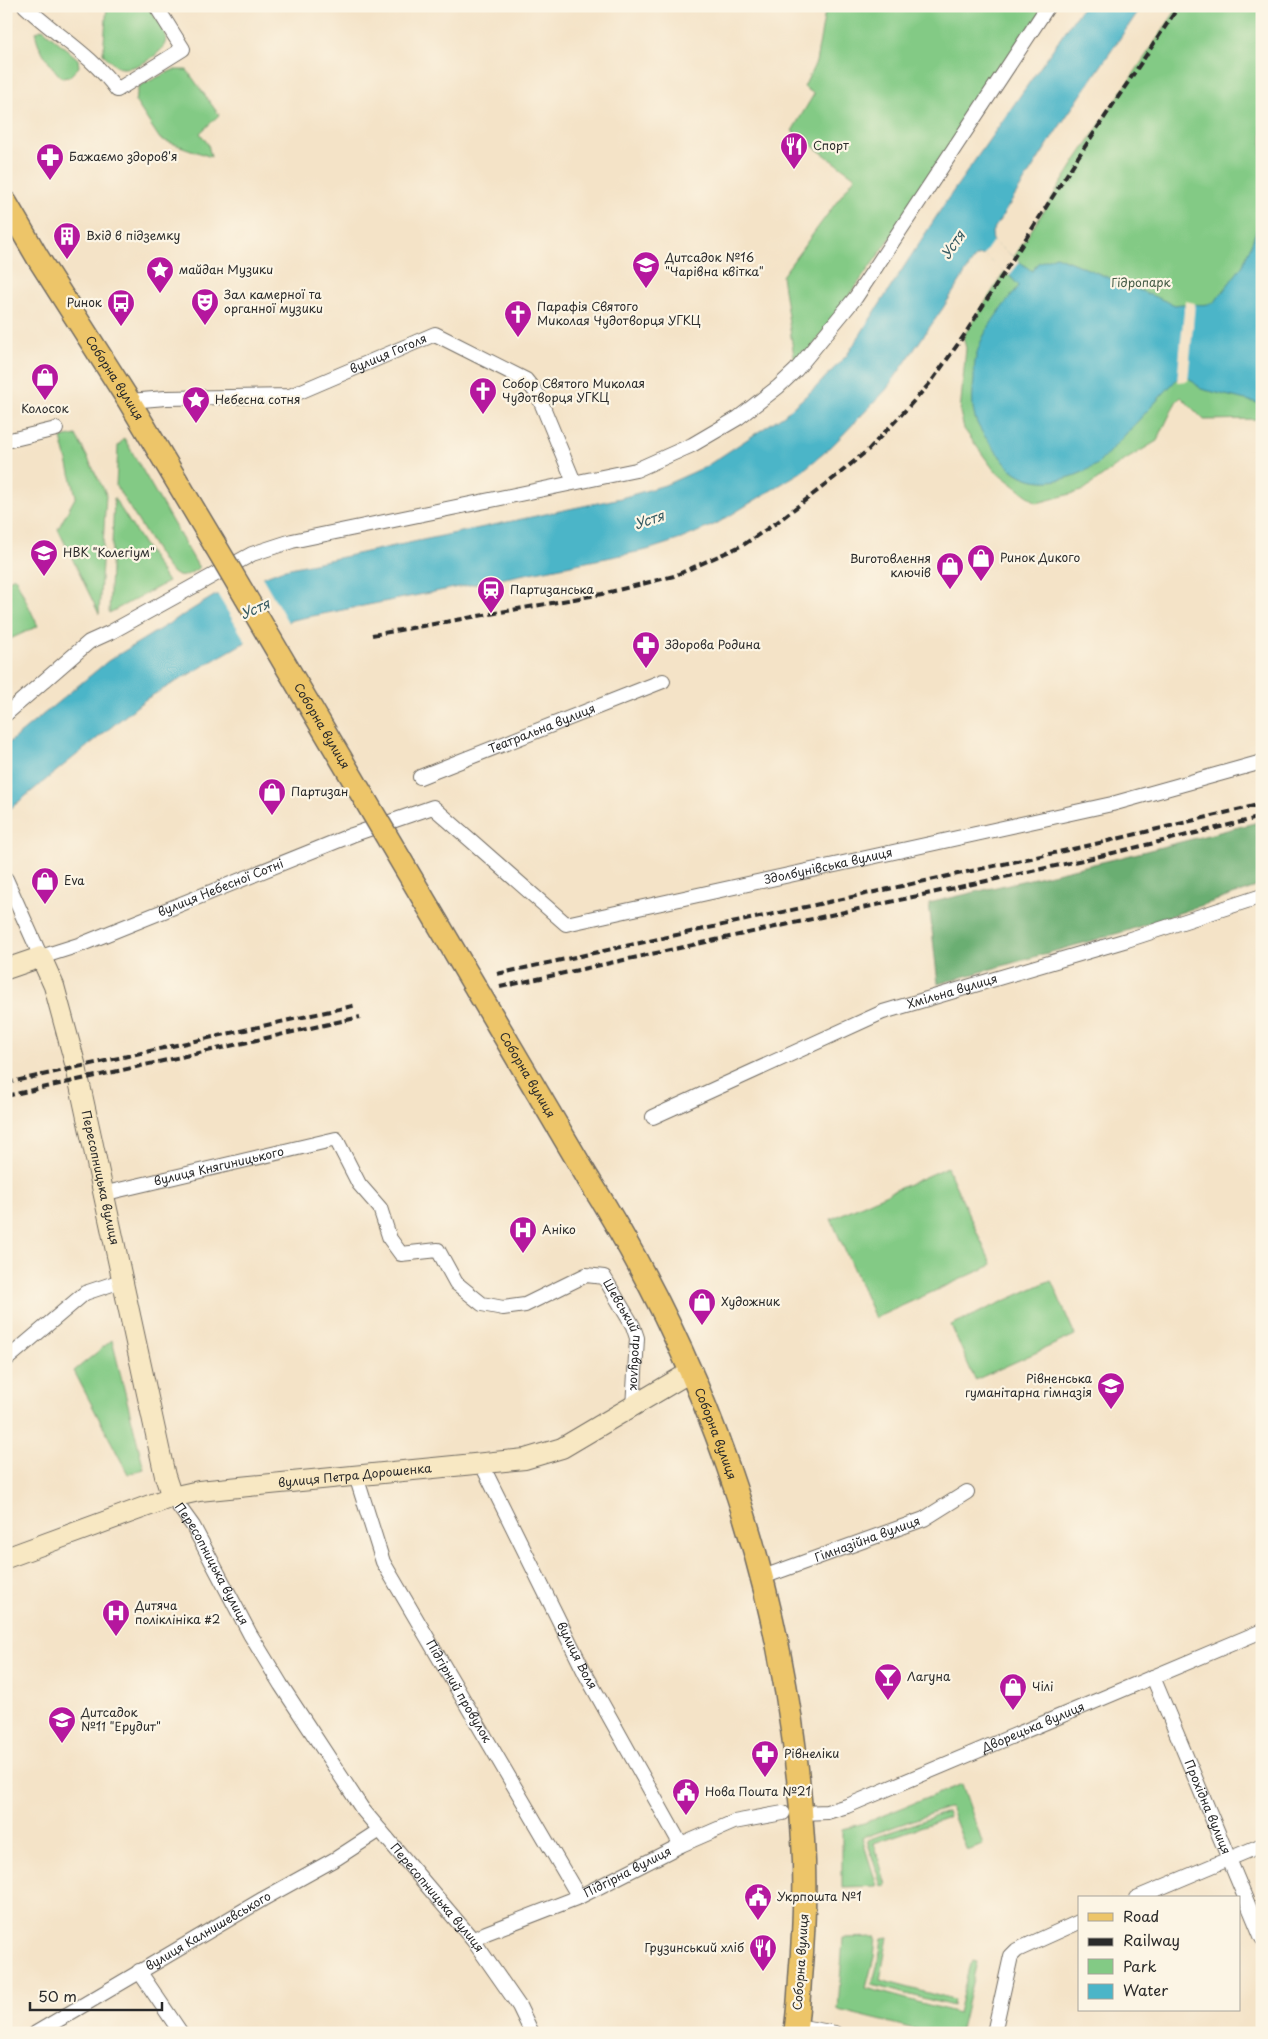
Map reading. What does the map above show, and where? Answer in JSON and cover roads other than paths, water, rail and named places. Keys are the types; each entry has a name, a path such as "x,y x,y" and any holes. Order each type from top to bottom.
{"main road":[{"name":"Соборна вулиця","path":"6,203 38,258 129,401 589,1180 624,1235 692,1371 724,1455 763,1577 793,1731 792,1813 805,1879 804,1930 796,2029"}],"street":[{"path":"25,6 91,60 106,75 117,90 183,49 156,6"},
{"path":"6,714 89,642 111,632 252,554 292,541 636,470 692,445 738,418 778,387 796,370 856,297 1048,6"},
{"name":"вулиця Гоголя","path":"129,401 166,398 290,396 435,334 526,380 538,395 574,482"},
{"path":"6,441 56,429"},
{"name":"Театральна вулиця","path":"420,776 663,681"},
{"name":"Здолбунівська вулиця","path":"433,807 566,924 1103,806 1262,762"},
{"name":"вулиця Небесної Сотні","path":"6,969 82,944 352,835 433,807"},
{"name":"Пересопницька вулиця","path":"6,879 60,1004 76,1067 121,1282 165,1476 172,1497 193,1526 250,1634 281,1685 363,1810 473,1940 518,2006 532,2033"},
{"name":"Хмільна вулиця","path":"653,1117 883,1012 1127,940 1262,896"},
{"name":"вулиця Княгиницького","path":"102,1194 336,1139"},
{"name":"Шевський провулок","path":"336,1139 359,1184 380,1208 390,1239 401,1254 438,1250 456,1283 482,1304 502,1308 525,1305 586,1275 604,1277 633,1326 637,1338 632,1408"},
{"path":"6,1360 86,1293 121,1282"},
{"name":"вулиця Петра Дорошенка","path":"6,1558 172,1497 200,1491 525,1459 562,1448 692,1371"},
{"name":"вулиця Воля","path":"481,1463 585,1673 681,1845"},
{"name":"Підгірний провулок","path":"356,1476 383,1562 579,1897"},
{"name":"Гімназійна вулиця","path":"763,1577 924,1519 967,1492"},
{"name":"Дворецька вулиця","path":"792,1813 828,1812 847,1806 1262,1631"},
{"name":"Прохідна вулиця","path":"1153,1677 1262,1938"},
{"name":"Підгірна вулиця","path":"473,1940 486,1933 579,1897 681,1845 734,1822 792,1813"},
{"name":"вулиця Калнишевського","path":"36,2033 139,1971 337,1858 380,1830"},
{"path":"1141,1896 1262,1846"},
{"path":"994,2033 1011,1956 1017,1950 1078,1922"},
{"path":"139,1971 181,2033"},
{"path":"796,2029 835,2033"}],"water":[{"name":"Устя","path":"1083,6 1142,6 1055,133 992,232 993,242 1032,271 1038,263 1056,256 1175,305 1209,304 1214,303 1243,265 1262,216 1262,404 1201,389 1189,378 1177,379 1098,464 1077,475 1054,481 1042,481 1020,475 1006,464 982,433 973,410 974,366 979,347 993,320 1019,286 1009,275 984,255 976,256 943,308 886,390 830,448 801,472 716,524 681,539 647,550 292,620 240,645 146,699 6,812 6,745 108,661 214,596 281,570 621,498 665,485 705,467 784,415 817,386 847,355 947,200"}],"railway":[{"path":"372,635 602,594 674,576 743,545 776,523 834,478 868,450 931,382 963,337 1078,157 1179,6"},
{"path":"497,974 1091,845 1262,804"},
{"path":"500,987 1092,858 1262,817"},
{"path":"6,1083 357,1005"},
{"path":"6,1096 360,1017"}],"place":[{"name":"Спорт","path":"794,170"},
{"name":"Бажаємо здоров'я","path":"50,181"},
{"name":"Вхід в підземку","path":"67,260"},
{"name":"Дитсадок №16 \"Чарівна квітка\"","path":"646,289"},
{"name":"майдан Музики","path":"160,294"},
{"name":"Зал камерної та органної музики","path":"205,326"},
{"name":"Ринок","path":"121,327"},
{"name":"Парафія Святого Миколая Чудотворця УГКЦ","path":"518,338"},
{"name":"Колосок","path":"45,401"},
{"name":"Собор Святого Миколая Чудотворця УГКЦ","path":"483,415"},
{"name":"Небесна сотня","path":"196,424"},
{"name":"НВК \"Колегіум\"","path":"44,577"},
{"name":"Ринок Дикого","path":"981,582"},
{"name":"Виготовлення ключів","path":"950,590"},
{"name":"Партизанська","path":"491,614"},
{"name":"Здорова Родина","path":"646,669"},
{"name":"Партизан","path":"272,816"},
{"name":"Eva","path":"45,905"},
{"name":"Аніко","path":"523,1254"},
{"name":"Художник","path":"702,1326"},
{"name":"Рівненська гуманітарна гімназія","path":"1111,1410"},
{"name":"Дитяча поліклініка #2","path":"116,1637"},
{"name":"Лагуна","path":"888,1701"},
{"name":"Чілі","path":"1013,1711"},
{"name":"Дитсадок №11 \"Ерудит\"","path":"62,1744"},
{"name":"Рівнеліки","path":"765,1778"},
{"name":"Нова Пошта №21","path":"686,1816"},
{"name":"Укрпошта №1","path":"758,1921"},
{"name":"Грузинський хліб","path":"763,1972"}],"park label":[{"name":"Гідропарк","path":"1141,283"}]}
